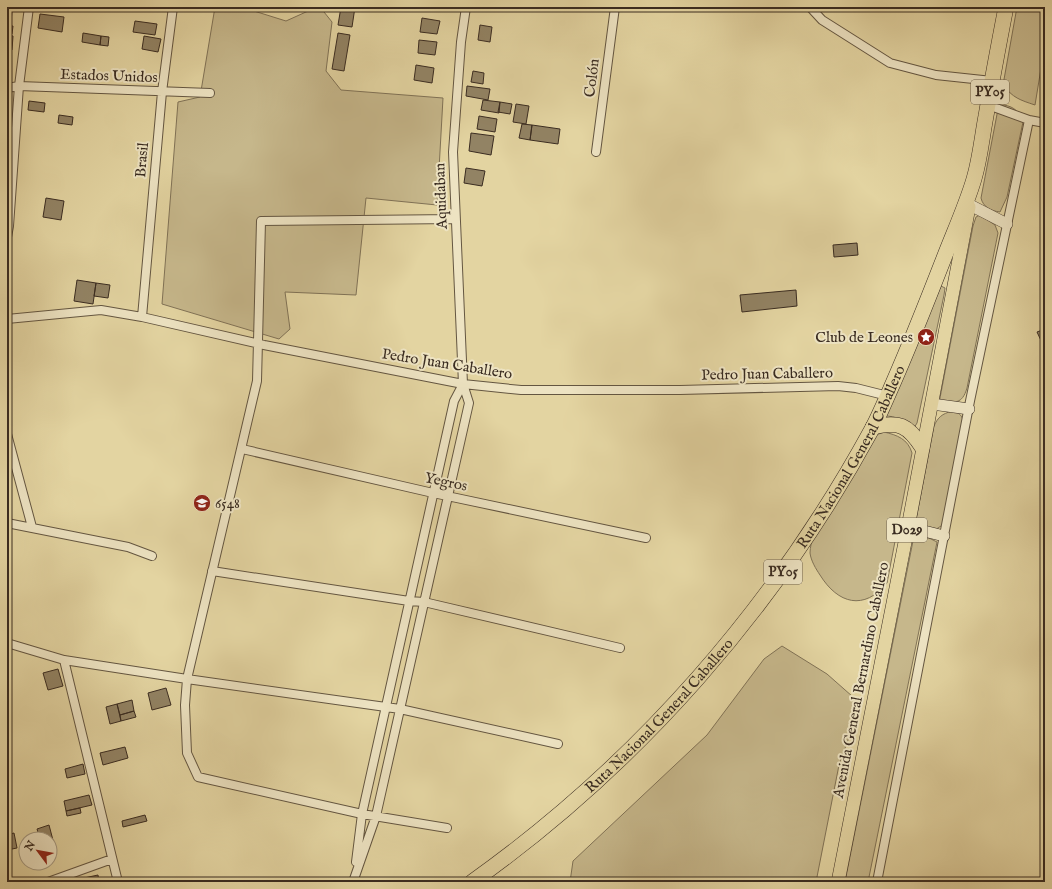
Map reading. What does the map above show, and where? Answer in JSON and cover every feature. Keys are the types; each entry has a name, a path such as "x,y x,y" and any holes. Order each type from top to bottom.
{"highway":[{"name":"Ruta Nacional General Caballero","path":"472,882 524,844 552,820 617,762 656,724 742,627 797,551 824,510 873,427 888,396 916,332 975,177 1006,7"},
{"path":"873,427 888,424 902,426 914,435 922,447"}],"main road":[{"name":"Avenida General Bernardino Caballero","path":"838,882 975,177"},
{"path":"970,205 1007,224"},
{"path":"932,404 969,409"},
{"path":"908,528 944,536"}],"street":[{"path":"7,237 19,86 29,7"},
{"name":"Brasil","path":"142,317 162,92 173,7"},
{"name":"Aquidaban","path":"354,879 376,816 469,403 463,384 453,152 461,42 466,7"},
{"name":"Colón","path":"596,152 615,7"},
{"path":"810,7 822,20 890,63 936,75 992,80"},
{"name":"Estados Unidos","path":"7,88 19,86 210,93"},
{"path":"988,105 1029,120 1045,123"},
{"path":"877,882 969,409 1029,120"},
{"path":"447,828 362,814 198,777 187,753 184,705 187,680 257,381 260,221 455,219"},
{"name":"Pedro Juan Caballero","path":"7,320 101,310 142,317 258,344 463,384 521,390 680,390 838,386 856,388 888,396"},
{"path":"354,879 362,814 454,401 463,384"},
{"path":"7,434 32,527"},
{"name":"Yegros","path":"242,449 448,497 646,538"},
{"path":"7,523 128,547 152,556"},
{"path":"212,571 424,602 620,648"},
{"path":"7,643 64,660 187,680 400,709 558,744"},
{"path":"64,660 118,882"},
{"path":"48,882 112,859"}],"shaded area":[{"path":"215,7 251,7 254,11 286,21 320,7 332,22 326,71 341,90 443,98 437,205 366,198 356,295 285,292 290,329 279,339 162,304 178,102 200,97"},
{"path":"1017,7 1045,7 1045,44 1035,105 1017,98 1003,85"},
{"path":"1004,105 1016,110 1023,122 1007,197 1000,212 988,208 981,198 998,109"},
{"path":"980,215 995,225 998,233 967,388 960,400 954,402 940,402 973,226 976,217"},
{"path":"941,286 945,288 944,295 917,423 914,428 900,419 884,416"},
{"path":"952,411 959,414 963,420 944,524 935,530 922,526 916,520 934,426 941,416"},
{"path":"884,432 905,441 912,453 887,583 869,598 852,600 843,598 835,592 827,585 818,573 810,553 813,535 876,435"},
{"path":"914,536 929,538 937,542 868,882 845,882"},
{"path":"782,646 827,674 861,704 839,765 816,882 570,882 573,861 707,735 764,659"}],"building":[{"path":"341,7 355,7 352,27 338,25"},
{"path":"7,9 12,9 11,24 7,24"},
{"path":"40,14 64,17 62,32 38,28"},
{"path":"422,18 440,21 437,34 420,32"},
{"path":"135,21 157,24 155,35 133,32"},
{"path":"480,25 492,27 490,42 478,40"},
{"path":"7,26 13,26 12,34 7,34"},
{"path":"83,33 101,36 100,45 82,42"},
{"path":"338,33 350,35 344,71 332,69"},
{"path":"7,35 13,36 12,50 7,49"},
{"path":"101,36 109,37 108,46 100,45"},
{"path":"144,36 161,39 158,52 142,49"},
{"path":"419,40 437,42 435,55 418,53"},
{"path":"416,65 434,68 432,83 414,80"},
{"path":"473,71 484,73 483,84 471,82"},
{"path":"467,86 490,89 488,100 466,96"},
{"path":"483,100 500,102 499,113 481,110"},
{"path":"29,101 45,103 44,112 28,110"},
{"path":"500,102 512,104 510,114 498,112"},
{"path":"516,104 529,106 526,124 513,122"},
{"path":"59,115 73,117 72,125 58,123"},
{"path":"479,116 497,119 495,132 477,129"},
{"path":"522,124 532,125 530,140 519,138"},
{"path":"532,125 560,129 558,144 530,140"},
{"path":"471,133 494,136 491,155 469,151"},
{"path":"466,168 485,171 482,186 464,183"},
{"path":"46,198 64,201 61,220 43,217"},
{"path":"857,243 858,255 834,257 833,245"},
{"path":"77,280 96,283 93,304 74,301"},
{"path":"96,283 110,285 108,298 94,296"},
{"path":"796,290 797,306 742,312 740,295"},
{"path":"1045,329 1045,349 1037,332"},
{"path":"58,669 63,686 48,690 43,673"},
{"path":"166,688 171,705 152,710 148,693"},
{"path":"132,700 134,711 120,715 117,704"},
{"path":"117,704 121,721 110,724 106,707"},
{"path":"134,711 136,717 121,721 120,715"},
{"path":"125,747 128,758 103,765 100,753"},
{"path":"83,764 85,774 67,778 65,769"},
{"path":"89,795 92,805 66,811 64,801"},
{"path":"80,808 81,813 67,816 66,811"},
{"path":"145,815 147,821 123,827 122,821"},
{"path":"49,825 51,831 38,831 37,829"},
{"path":"14,833 17,848 7,850 7,835"},
{"path":"98,875 99,882 85,882 84,878"}],"place":[{"name":"Club de Leones","path":"926,337"},
{"name":"6548","path":"202,503"}]}
